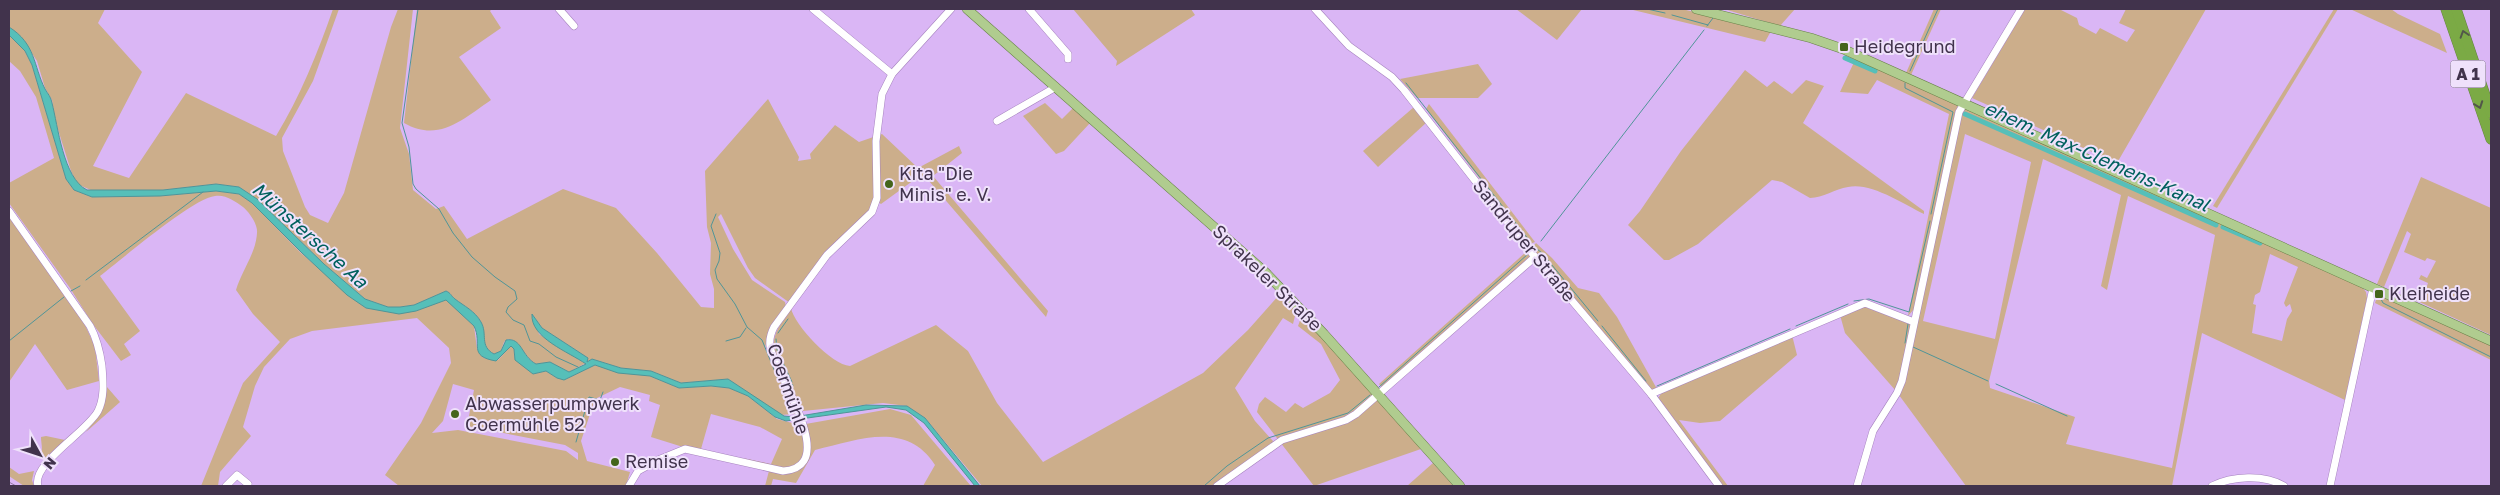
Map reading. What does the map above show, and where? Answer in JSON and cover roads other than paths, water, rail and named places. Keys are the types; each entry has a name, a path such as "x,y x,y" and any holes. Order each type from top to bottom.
{"highway":[{"name":"A 1","path":"2446,9 2491,139"},
{"name":"A 1","path":"2456,9 2491,113"}],"main road":[{"name":"Sprakeler Straße","path":"967,9 1264,272 1460,486"},
{"path":"1696,9 1831,44 2491,341"}],"street":[{"path":"559,9 574,26"},
{"path":"813,9 892,74"},
{"name":"Coermühle","path":"628,486 635,474 645,467 685,449 782,471 791,471 798,467 806,451 803,424 770,346 770,337 774,327 827,255 872,212 877,198 877,132 882,94 892,74 951,9"},
{"path":"1029,9 1068,54 1068,58"},
{"name":"Sandruper Straße","path":"1316,9 1349,46 1397,81 1532,253 1651,394 1719,486"},
{"path":"1857,486 1873,431 1897,394 1902,381 1953,133 1963,102 2021,9"},
{"path":"997,121 1056,87"},
{"path":"9,211 90,326 99,347 103,377 103,396 98,410 84,429 42,468 37,478 38,486"},
{"path":"1217,486 1282,440 1346,420 1379,396 1532,253"},
{"path":"2330,486 2373,288"},
{"path":"1651,394 1865,303 1914,322"},
{"path":"226,486 237,475 248,484"},
{"path":"2212,486 2224,482 2261,478 2272,480 2284,486"}],"waterway":[{"path":"418,9 402,123 409,147 413,184 416,189 439,209 453,233 472,257 515,291 517,299 508,307 506,312 513,320 524,325 530,341 539,344 556,357 578,367"},
{"path":"1647,9 1665,13"},
{"path":"1910,71 1938,9"},
{"path":"1672,15 1708,25"},
{"path":"1707,26 1713,18"},
{"path":"1541,241 1704,30"},
{"name":"ehem. Max-Clemens-Kanal","path":"1845,58 1875,71"},
{"path":"1406,83 1529,240"},
{"path":"1905,83 1905,88 1953,112 1931,214"},
{"name":"ehem. Max-Clemens-Kanal","path":"1965,114 2216,225"},
{"path":"86,280 203,192"},
{"path":"716,214 711,226 720,253 715,270 717,279 735,304 747,327 762,340 778,379 781,380"},
{"path":"1854,301 1869,299 1909,312 1930,221"},
{"name":"ehem. Max-Clemens-Kanal","path":"2223,227 2260,243"},
{"path":"1533,249 1537,249 1542,253 1598,321"},
{"path":"1379,387 1528,254"},
{"path":"71,291 80,286"},
{"path":"9,341 64,297"},
{"path":"2381,299 2383,303 2491,357"},
{"path":"1796,326 1848,304"},
{"path":"778,333 788,319"},
{"path":"1905,343 1908,324"},
{"path":"1602,326 1646,381"},
{"path":"726,341 740,337 746,328"},
{"path":"1657,386 1790,329"},
{"path":"776,339 777,350 792,382"},
{"path":"1913,347 1988,381"},
{"path":"787,381 793,385"},
{"path":"1996,384 2067,416"},
{"path":"576,442 589,397 600,400 603,392"},
{"path":"1204,486 1227,466 1268,438 1348,413 1370,395"}],"railway":[{"path":"9,482 16,486"}],"place":[{"name":"Heidegrund","path":"1844,47"},
{"name":"Kita \"Die Minis\" e. V.","path":"889,184"},
{"name":"Kleiheide","path":"2379,294"},
{"name":"Abwasserpumpwerk Coermühle 52","path":"455,414"},
{"name":"Remise","path":"615,462"}],"water label":[{"name":"Münstersche Aa","path":"310,235"}]}
